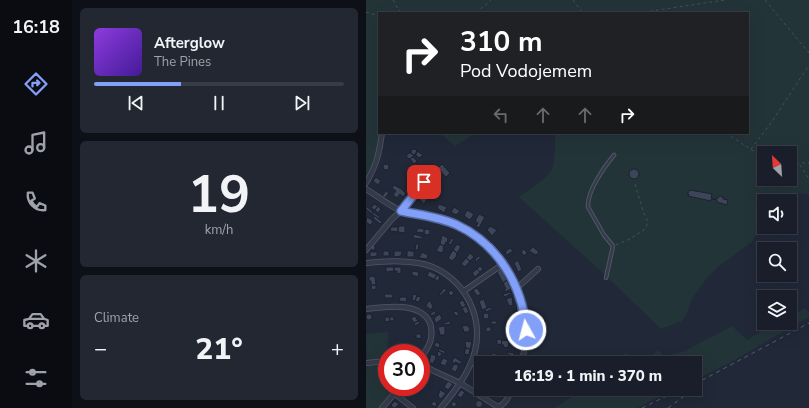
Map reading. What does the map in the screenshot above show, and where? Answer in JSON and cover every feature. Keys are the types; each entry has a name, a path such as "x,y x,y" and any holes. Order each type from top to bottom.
{"street":[{"path":"366,183 374,169 379,155 382,134"},
{"path":"366,250 432,173"},
{"path":"366,189 401,211 440,218 457,225 469,231 489,247 503,264 517,288 524,311 526,324 526,342 523,356"},
{"path":"366,263 406,262 426,265 447,275 464,291 471,303 476,317 477,337 473,359 460,382 441,408"},
{"path":"464,291 503,264"},
{"path":"517,288 538,269"},
{"path":"366,309 404,308 415,310 425,316 430,324 432,333 429,344"},
{"path":"366,363 378,362"},
{"path":"430,369 460,382 474,391"},
{"path":"382,408 393,396"},
{"path":"398,396 413,408"},
{"path":"481,396 498,407 502,405 508,396"}],"lane":[{"path":"606,278 613,246 604,235 588,207 588,202 605,165 614,155"}],"path":[{"path":"394,0 398,10 401,12"},
{"path":"477,12 491,0"},
{"path":"573,0 581,12"},
{"path":"645,12 726,0"},
{"path":"765,0 809,53"},
{"path":"366,12 378,16"},
{"path":"751,149 809,65"},
{"path":"728,134 757,153"},
{"path":"809,163 799,164 809,179"},
{"path":"613,246 630,239 645,229 648,222 635,184"}],"shaded area":[{"path":"366,0 809,0 809,195 798,193 757,194 757,234 752,242 720,265 708,276 692,299 682,321 661,329 604,274 519,197 540,182 551,171 554,158 555,134 749,134 749,12 378,12 378,134 384,134 372,168 366,175"},
{"path":"441,134 474,134 455,146"},
{"path":"805,308 809,313 809,317 797,324 797,312"},
{"path":"732,326 747,340 765,330 786,330 702,376 702,356 664,356 683,352"},
{"path":"388,332 388,344 378,344 378,396 390,396 380,408 366,408 366,334"},
{"path":"658,350 664,356 651,356"},
{"path":"626,353 631,356 622,356"},
{"path":"573,396 661,396 637,408 554,408"}],"building":[{"path":"414,149 417,152 414,155 411,152"},
{"path":"417,151 423,155 419,158 415,154"},
{"path":"409,153 414,155 410,159 406,157"},
{"path":"413,157 417,161 414,164 410,159"},
{"path":"386,164 389,167 386,170 383,167"},
{"path":"442,164 450,173 446,177 438,168"},
{"path":"632,169 636,169 639,174 636,179 632,179 629,176 629,172"},
{"path":"376,177 381,181 378,185 373,181"},
{"path":"434,178 437,182 433,188 435,191 433,195 427,188"},
{"path":"394,185 406,193 403,197 400,194 397,198 393,195 396,191 392,188"},
{"path":"690,190 712,194 711,198 717,199 720,196 723,197 723,199 728,200 727,205 717,202 717,200 711,199 711,201 688,196 689,194 687,194"},
{"path":"386,191 389,193 385,198 382,196"},
{"path":"423,193 428,198 424,204 418,198"},
{"path":"374,204 378,206 375,210 371,208"},
{"path":"439,204 447,207 444,213 437,208"},
{"path":"366,206 373,212 372,214 366,209"},
{"path":"378,206 381,209 378,213 375,210"},
{"path":"454,207 460,211 456,215 451,212"},
{"path":"467,210 474,214 470,220 464,216"},
{"path":"373,212 380,217 379,219 372,214"},
{"path":"479,214 485,217 479,228 476,226 478,223 475,221"},
{"path":"375,216 382,222 380,224 373,218"},
{"path":"367,217 373,222 370,225 366,222"},
{"path":"405,226 405,233 398,232 398,227"},
{"path":"490,226 497,230 492,236 487,230"},
{"path":"391,227 398,227 398,232 390,231"},
{"path":"418,228 424,229 424,233 416,232"},
{"path":"427,229 430,232 427,235 424,232"},
{"path":"414,234 423,237 422,239 413,238"},
{"path":"442,235 448,238 447,243 446,242 444,246 440,244"},
{"path":"452,238 454,239 451,245 448,244"},
{"path":"416,244 419,244 418,250 415,250"},
{"path":"440,244 444,246 442,253 436,251"},
{"path":"457,244 461,247 457,253 453,250"},
{"path":"371,245 375,245 375,250 371,250"},
{"path":"533,247 539,252 536,255 529,251"},
{"path":"510,248 513,251 507,255 505,252"},
{"path":"524,249 527,253 524,256 521,252"},
{"path":"411,250 411,252 414,250 414,257 407,257 407,251"},
{"path":"453,250 457,253 456,257 452,261 448,258"},
{"path":"383,251 389,251 389,256 383,256"},
{"path":"394,251 402,251 401,256 394,257"},
{"path":"370,252 377,252 377,256 370,257"},
{"path":"422,252 428,255 427,259 419,258"},
{"path":"470,253 474,257 470,261 466,258"},
{"path":"479,256 481,257 476,262 475,259"},
{"path":"466,258 470,261 465,267 461,264"},
{"path":"518,260 522,270 518,272 514,263"},
{"path":"480,266 483,269 480,272 477,269"},
{"path":"386,267 394,267 394,271 386,272"},
{"path":"394,267 401,267 401,273 397,274 397,271 394,271"},
{"path":"477,269 480,272 475,277 472,273"},
{"path":"501,269 507,280 503,283 497,272"},
{"path":"412,271 419,272 418,277 412,275"},
{"path":"429,271 437,275 434,279 427,276"},
{"path":"437,275 440,277 438,281 434,279"},
{"path":"369,277 375,277 376,285 371,285 371,281 369,281"},
{"path":"507,280 511,289 505,292 504,290 506,289 503,283"},
{"path":"371,285 376,285 376,289 372,290"},
{"path":"444,288 447,290 440,296 439,295"},
{"path":"477,288 481,294 477,296 473,290"},
{"path":"451,290 454,293 451,296 448,293"},
{"path":"511,292 511,294 504,297 503,294"},
{"path":"384,294 392,294 393,298 385,298"},
{"path":"413,294 417,295 415,301 412,300"},
{"path":"417,296 421,297 419,302 415,301"},
{"path":"400,297 407,297 406,302 399,301"},
{"path":"512,297 513,305 509,306 506,299"},
{"path":"484,299 487,308 482,310 479,301"},
{"path":"429,300 433,306 431,310 426,306"},
{"path":"463,300 466,306 462,308 459,302"},
{"path":"466,306 469,312 465,314 462,308"},
{"path":"491,307 492,309 486,312 485,309"},
{"path":"520,307 521,311 517,312 516,308"},
{"path":"434,311 436,313 432,316 430,314"},
{"path":"457,311 459,315 456,316 453,312"},
{"path":"486,313 489,316 486,319 483,316"},
{"path":"369,314 372,317 369,320 366,317"},
{"path":"440,314 442,319 436,323 434,319"},
{"path":"415,316 418,321 414,323 411,318"},
{"path":"385,317 389,317 390,321 385,322"},
{"path":"389,317 394,317 394,321 390,321"},
{"path":"514,317 519,317 519,321 515,322"},
{"path":"418,321 420,323 415,326 414,323"},
{"path":"450,321 451,324 444,325 444,323"},
{"path":"491,321 497,321 497,324 491,324"},
{"path":"519,321 519,327 515,328 515,322"},
{"path":"468,325 468,327 470,327 469,332 464,332 462,326"},
{"path":"445,326 445,335 440,335 438,327"},
{"path":"486,327 491,327 491,331 486,332"},
{"path":"416,334 421,334 421,339 416,338"},
{"path":"497,339 502,340 501,345 497,344"},
{"path":"502,340 509,341 508,348 501,345"},
{"path":"465,341 472,342 470,349 466,348"},
{"path":"436,342 440,344 439,348 434,346"},
{"path":"466,348 470,349 469,355 464,354"},
{"path":"439,349 445,351 445,354 438,351"},
{"path":"438,351 442,353 440,357 437,355"},
{"path":"507,352 514,353 514,356 507,354"},
{"path":"492,353 499,355 499,356 491,356"},
{"path":"431,354 436,356 433,364 430,362"},
{"path":"454,357 462,362 461,364 455,362 455,364 452,362"},
{"path":"443,358 448,360 445,366 440,364"},
{"path":"454,364 458,365 456,372 451,370"},
{"path":"448,381 453,384 448,390 444,387"},
{"path":"440,390 446,393 441,399 438,396"},
{"path":"461,390 465,392 461,398 457,395"},
{"path":"395,401 399,404 393,408 391,405"},
{"path":"434,401 437,404 435,407 431,404"},
{"path":"453,401 457,404 454,407 451,405"},
{"path":"479,401 482,404 479,407 476,404"}],"railway":[{"path":"702,380 809,323"},
{"path":"642,408 667,396"},
{"path":"668,408 684,396"}],"route":[{"path":"424,182 401,211 440,218 469,231 489,247 508,271 517,288 524,311 526,330"}]}
